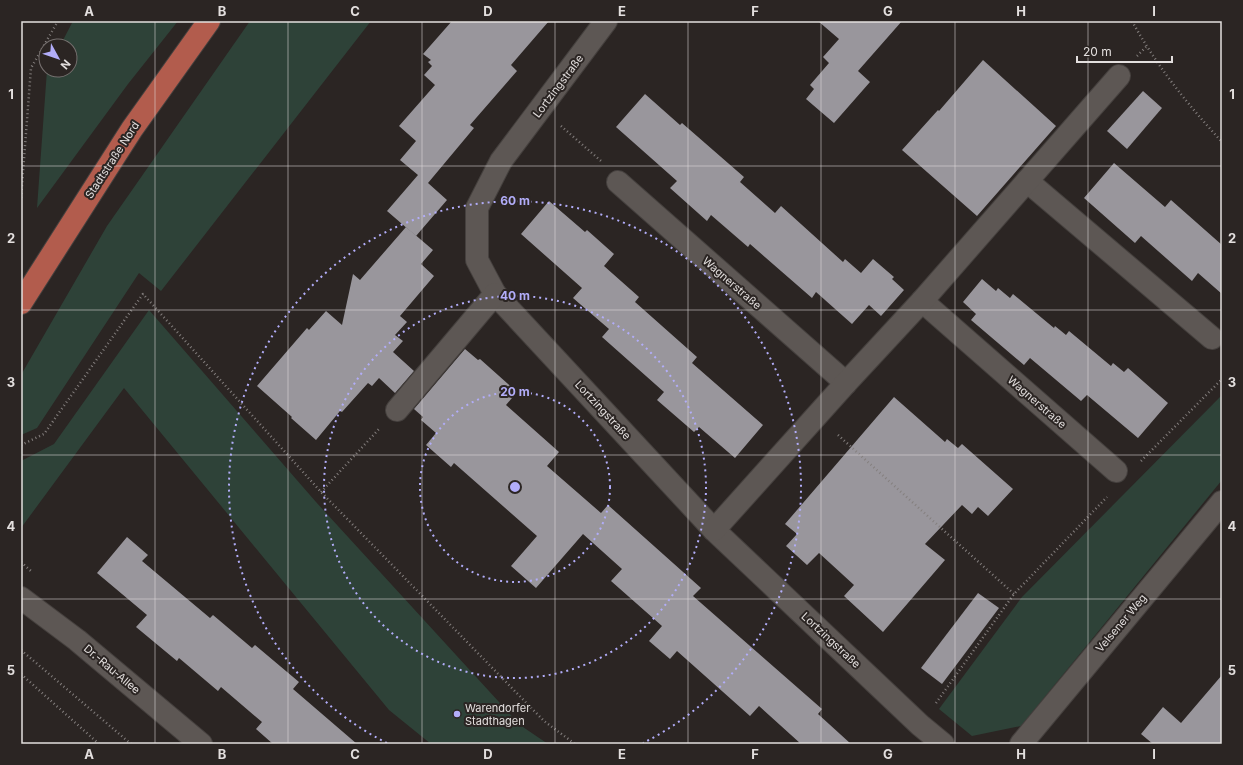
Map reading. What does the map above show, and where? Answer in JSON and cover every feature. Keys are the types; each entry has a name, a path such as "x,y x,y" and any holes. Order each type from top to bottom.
{"main road":[{"name":"Stadtstraße Nord","path":"21,303 132,129 209,21"}],"street":[{"name":"Lortzingstraße","path":"606,21 501,161 477,208 477,260 495,294 714,530 920,725 943,744"},
{"path":"714,530 922,301 1120,76"},
{"path":"1027,181 1212,338"},
{"name":"Wagnerstraße","path":"618,182 846,383"},
{"path":"397,410 495,294"},
{"name":"Wagnerstraße","path":"922,301 1126,469"},
{"name":"Velsener Weg","path":"1021,744 1222,502"},
{"name":"Dr.-Rau-Allee","path":"21,598 77,640 201,744"}],"path":[{"path":"21,198 31,68 58,21"},
{"path":"1132,21 1146,47 1196,114 1222,142"},
{"path":"541,109 612,171 618,182"},
{"path":"21,445 44,434 143,294 321,492 544,721 575,744"},
{"path":"1126,469 1222,379"},
{"path":"321,492 397,410"},
{"path":"817,416 1014,594"},
{"path":"920,725 1014,594 1109,494"},
{"path":"21,650 131,744"},
{"path":"21,674 99,744"}],"green space":[{"path":"73,21 178,21 128,84 37,208 46,78 78,78 78,38 64,38"},
{"path":"250,21 371,21 161,291 139,273 37,428 21,435 21,375 107,226"},
{"path":"149,310 316,502 520,725 548,744 431,744 389,710 124,388 21,528 21,461 54,444"},
{"path":"1222,395 1222,480 1021,726 972,736 939,709 1022,597"}],"building":[{"path":"452,21 549,21 511,65 517,71 470,125 474,128 428,183 447,200 416,236 387,211 418,175 400,160 416,141 399,126 435,85 424,75 432,66 428,62 431,60 423,54"},
{"path":"818,21 902,21 858,71 870,82 834,123 806,99 814,89 810,85 829,63 823,57 839,39"},
{"path":"983,60 1056,126 977,216 902,150 938,110 939,111"},
{"path":"1143,91 1162,108 1127,149 1107,131"},
{"path":"645,94 680,125 682,123 744,177 740,182 775,213 781,206 843,262 845,259 861,273 873,259 894,277 892,279 904,290 881,316 869,305 852,324 816,292 812,298 750,244 748,247 711,215 707,221 670,188 677,181 616,127"},
{"path":"1114,163 1165,207 1171,200 1222,245 1222,294 1198,273 1192,281 1141,236 1135,243 1084,198"},
{"path":"549,201 585,232 587,230 614,254 604,266 639,297 635,302 697,357 692,363 763,425 735,458 699,427 694,432 657,400 664,392 602,337 609,329 573,298 582,288 521,234"},
{"path":"406,227 433,250 421,264 434,276 400,316 407,322 395,335 403,341 393,352 414,371 395,393 379,378 372,386 368,383 342,412 340,411 316,440 257,386 307,328 309,330 326,311 342,325 353,274 360,280"},
{"path":"982,279 996,291 998,288 1010,298 1013,294 1054,328 1055,326 1066,335 1069,331 1111,366 1113,363 1124,372 1128,368 1168,403 1138,438 1087,395 1081,401 1030,358 1024,365 971,320 976,314 963,302"},
{"path":"465,349 478,360 480,359 517,392 506,405 559,452 547,466 601,513 608,505 701,588 693,596 822,709 818,714 851,744 801,744 759,706 750,716 677,651 670,659 649,641 662,626 611,581 622,569 583,534 536,588 511,566 537,536 454,463 451,467 426,445 436,433 421,420 423,417 414,409"},
{"path":"894,397 945,442 947,439 958,448 962,444 1013,489 988,516 978,507 972,514 962,505 925,544 945,560 883,632 844,596 854,585 819,553 807,565 786,546 797,534 785,524"},
{"path":"127,537 148,555 142,561 210,618 213,615 252,648 255,645 299,682 293,689 357,744 273,744 256,729 262,722 221,687 218,691 179,658 177,661 136,627 147,615 97,573"},
{"path":"978,593 999,608 942,684 921,668"},
{"path":"1222,675 1222,744 1153,744 1141,734 1163,707 1181,723"}],"place":[{"name":"Warendorfer Stadthagen","path":"457,714"}]}
